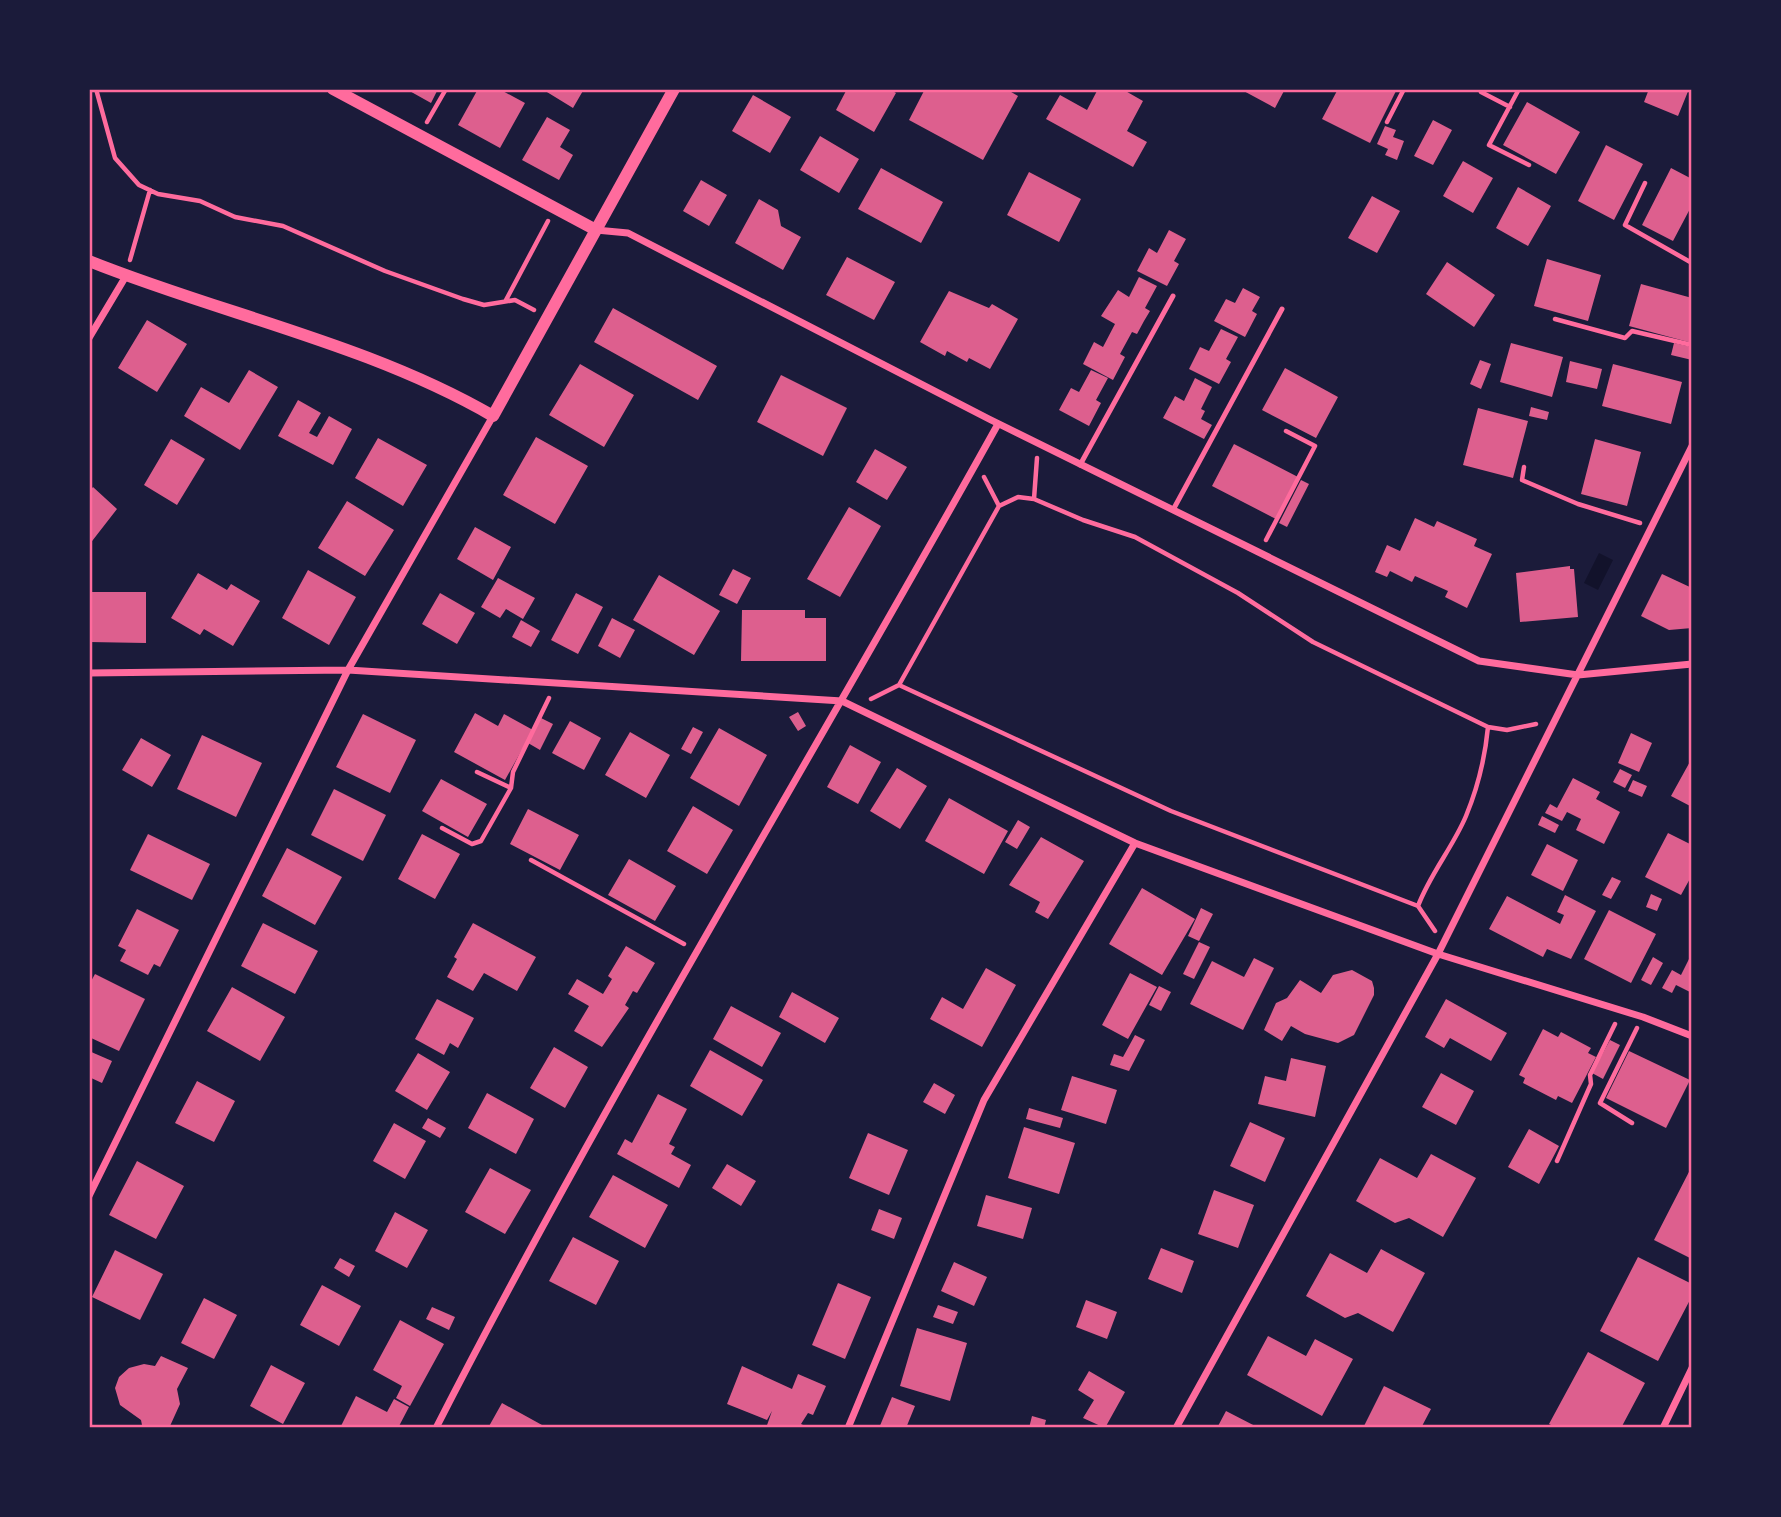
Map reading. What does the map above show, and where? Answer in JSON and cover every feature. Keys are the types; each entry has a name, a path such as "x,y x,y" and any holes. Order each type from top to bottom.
{"street":[{"path":"333,89 596,230 628,233 998,424 1479,661 1578,675 1692,664"},
{"path":"89,1195 348,670 493,416 674,89"},
{"path":"89,261 316,340 457,396 493,416"},
{"path":"89,338 126,276"},
{"path":"436,1428 482,1339 698,952 846,702 998,424"},
{"path":"1176,1428 1227,1341 1438,954 1553,719 1578,675 1692,446"},
{"path":"89,673 348,670 846,702 1135,843 1438,954 1622,1010 1692,1036"},
{"path":"848,1428 984,1100 1135,843"},
{"path":"1663,1428 1692,1368"}],"lane":[{"path":"1080,465 1173,296"},
{"path":"1173,510 1282,309"}],"path":[{"path":"96,89 115,158 127,175 149,190 200,201 235,217 283,226 385,271 463,299 484,305 506,299 526,305 546,319"},
{"path":"419,135 446,89"},
{"path":"1387,122 1404,89"},
{"path":"1519,89 1489,145 1529,165"},
{"path":"1481,92 1510,107"},
{"path":"1645,183 1625,225 1692,262"},
{"path":"126,276 149,190"},
{"path":"506,299 555,208"},
{"path":"1555,319 1625,338 1632,331 1692,345"},
{"path":"1259,553 1315,446 1286,430"},
{"path":"1034,499 1039,444"},
{"path":"977,463 999,506"},
{"path":"1524,467 1522,480 1542,490 1651,527"},
{"path":"846,702 876,698 899,685 999,506 1018,496 1034,499 1083,520 1135,537 1238,593 1313,642 1488,727 1507,730 1553,719"},
{"path":"442,828 472,844 481,841 511,788 513,772 556,683"},
{"path":"899,685 1171,811 1418,906 1435,932 1438,954"},
{"path":"1418,906 1428,880 1465,818 1485,761 1488,727"},
{"path":"477,772 511,788"},
{"path":"531,860 698,952"},
{"path":"1558,1161 1591,1084 1590,1075 1622,1010"},
{"path":"1632,1123 1600,1103 1643,1017"}],"shaded area":[{"path":"1599,553 1613,560 1598,590 1584,583"}],"building":[{"path":"406,89 438,89 431,103"},
{"path":"478,89 499,89 525,103 500,148 458,125"},
{"path":"542,89 584,89 573,108"},
{"path":"847,89 889,89 896,93 874,132 836,110"},
{"path":"925,89 1006,89 1018,96 983,160 909,120"},
{"path":"1098,89 1122,89 1143,101 1127,131 1147,142 1133,167 1046,119 1060,95 1087,110"},
{"path":"1240,89 1285,89 1275,108"},
{"path":"1338,89 1397,89 1370,143 1322,119"},
{"path":"1649,89 1689,89 1678,116 1644,102"},
{"path":"753,95 791,117 770,153 732,131"},
{"path":"1527,102 1580,132 1556,174 1503,145"},
{"path":"547,117 570,130 560,147 573,155 559,180 522,160"},
{"path":"1433,120 1452,130 1433,165 1414,156"},
{"path":"1385,126 1396,130 1393,137 1404,141 1397,160 1385,155 1388,149 1377,144"},
{"path":"820,136 859,159 839,193 800,170"},
{"path":"1606,145 1643,164 1614,220 1578,201"},
{"path":"1463,161 1493,178 1473,213 1443,196"},
{"path":"881,168 943,202 921,243 858,209"},
{"path":"1671,168 1692,179 1692,205 1673,241 1642,225"},
{"path":"1029,172 1081,199 1059,242 1007,215"},
{"path":"701,180 727,195 709,226 683,211"},
{"path":"1518,187 1551,206 1528,246 1496,228"},
{"path":"1372,196 1400,211 1377,253 1348,238"},
{"path":"759,199 778,210 781,226 801,237 783,270 735,243"},
{"path":"1169,230 1186,239 1174,261 1179,264 1167,286 1137,271 1149,248 1157,253"},
{"path":"847,257 895,282 874,320 826,295"},
{"path":"1547,259 1601,275 1588,321 1534,306"},
{"path":"1447,262 1495,295 1474,327 1426,294"},
{"path":"1139,277 1157,286 1145,308 1150,311 1137,334 1132,332 1120,354 1125,357 1113,380 1083,364 1094,342 1103,347 1115,324 1101,316 1118,290 1129,297"},
{"path":"1641,284 1692,298 1692,343 1629,326"},
{"path":"1243,288 1260,297 1252,311 1257,314 1245,337 1214,321 1226,299 1235,303"},
{"path":"949,291 989,308 992,304 1018,319 990,369 969,358 967,362 947,351 945,356 920,342"},
{"path":"613,308 717,366 698,400 594,342"},
{"path":"147,320 187,344 157,392 118,368"},
{"path":"1221,329 1238,337 1226,359 1231,362 1219,384 1189,369 1200,347 1209,351"},
{"path":"1511,343 1563,357 1552,397 1500,382"},
{"path":"1674,343 1692,347 1692,360 1671,355"},
{"path":"1480,360 1491,364 1481,389 1470,384"},
{"path":"1570,361 1602,369 1597,389 1566,382"},
{"path":"580,364 634,395 604,447 549,415"},
{"path":"1613,364 1682,382 1671,424 1602,406"},
{"path":"1285,368 1338,397 1316,438 1262,410"},
{"path":"249,370 278,387 240,450 184,416 201,387 229,403"},
{"path":"1091,370 1108,378 1096,400 1101,403 1089,426 1059,410 1071,388 1079,392"},
{"path":"781,375 847,408 823,456 757,422"},
{"path":"1195,378 1212,387 1201,409 1205,411 1201,419 1212,425 1204,439 1163,418 1175,396 1184,401"},
{"path":"298,400 321,413 309,433 317,437 329,416 352,429 333,465 278,436"},
{"path":"1531,407 1549,412 1547,420 1529,416"},
{"path":"1478,408 1528,421 1513,478 1463,465"},
{"path":"536,437 588,466 555,524 503,495"},
{"path":"378,438 427,465 403,506 355,478"},
{"path":"171,439 205,459 177,505 144,485"},
{"path":"1595,439 1641,452 1627,506 1581,494"},
{"path":"1234,444 1298,477 1276,519 1212,486"},
{"path":"875,449 907,467 887,500 856,482"},
{"path":"1301,480 1309,484 1287,527 1279,523"},
{"path":"93,487 117,509 89,545 89,492"},
{"path":"347,501 394,530 365,576 318,548"},
{"path":"849,507 881,526 840,597 807,579"},
{"path":"1415,518 1434,527 1437,521 1477,539 1474,546 1492,554 1467,608 1445,597 1448,591 1415,576 1412,582 1390,571 1387,577 1375,572 1387,545 1400,551"},
{"path":"475,527 511,547 493,580 457,559"},
{"path":"1570,566 1570,569 1574,569 1578,617 1520,622 1516,573"},
{"path":"733,569 751,578 737,604 719,595"},
{"path":"308,570 356,597 329,645 282,618"},
{"path":"198,573 227,590 231,584 260,601 233,646 204,629 200,635 171,618"},
{"path":"1662,574 1692,588 1692,628 1669,630 1641,616"},
{"path":"659,575 720,611 694,655 633,620"},
{"path":"498,578 535,598 523,619 506,609 500,618 481,607"},
{"path":"89,592 146,592 146,643 89,642"},
{"path":"440,593 475,613 457,644 422,624"},
{"path":"576,593 603,607 578,654 551,640"},
{"path":"742,610 805,610 805,618 826,618 826,661 741,661"},
{"path":"612,618 635,630 620,658 598,646"},
{"path":"521,620 540,631 531,647 512,637"},
{"path":"798,712 806,726 798,731 789,717"},
{"path":"475,713 498,726 504,714 533,730 505,780 454,752"},
{"path":"363,714 416,740 390,793 336,767"},
{"path":"541,718 553,724 540,750 528,743"},
{"path":"570,721 601,738 584,770 552,753"},
{"path":"693,727 703,732 691,754 681,749"},
{"path":"719,728 767,755 739,806 690,778"},
{"path":"630,732 670,755 646,798 605,775"},
{"path":"1631,733 1652,743 1639,772 1618,763"},
{"path":"202,735 262,763 236,817 177,789"},
{"path":"141,738 171,755 152,787 122,770"},
{"path":"850,745 881,762 858,804 827,787"},
{"path":"1692,758 1692,807 1671,796"},
{"path":"897,768 927,786 900,829 870,811"},
{"path":"1620,769 1632,775 1625,788 1613,782"},
{"path":"1573,778 1600,792 1596,799 1620,812 1604,844 1576,830 1581,819 1567,812 1562,821 1545,813 1550,804 1557,808"},
{"path":"441,779 487,804 468,837 422,811"},
{"path":"1633,780 1647,786 1642,797 1628,791"},
{"path":"334,789 386,815 363,861 311,835"},
{"path":"949,798 1008,831 984,874 925,841"},
{"path":"693,806 733,830 707,874 667,851"},
{"path":"528,809 579,835 560,870 510,844"},
{"path":"1542,816 1559,825 1555,833 1538,825"},
{"path":"1018,820 1030,827 1017,849 1005,842"},
{"path":"1668,833 1692,845 1692,875 1681,895 1645,877"},
{"path":"148,834 210,864 192,900 130,870"},
{"path":"422,834 460,854 435,899 398,879"},
{"path":"1041,837 1084,861 1048,919 1035,912 1040,902 1009,885"},
{"path":"1547,844 1578,860 1563,891 1531,875"},
{"path":"287,848 342,877 315,925 262,896"},
{"path":"629,859 676,886 655,921 608,895"},
{"path":"1612,877 1621,881 1611,899 1602,895"},
{"path":"1142,888 1195,919 1162,975 1109,944"},
{"path":"1651,894 1662,899 1657,911 1646,907"},
{"path":"1565,895 1596,911 1571,959 1547,949 1543,957 1489,929 1507,896 1560,924 1564,915 1557,912"},
{"path":"1201,908 1213,914 1199,941 1188,936"},
{"path":"137,909 179,930 160,967 154,964 148,975 120,961 126,950 118,946"},
{"path":"1609,910 1656,934 1631,983 1584,959"},
{"path":"263,923 318,951 295,994 241,966"},
{"path":"473,923 536,957 517,991 484,973 473,991 447,977 457,959 454,957"},
{"path":"1199,942 1210,947 1194,979 1183,974"},
{"path":"626,946 655,963 637,993 633,991 625,1005 629,1008 602,1047 574,1031 589,1006 568,994 577,979 603,994 612,979 608,976"},
{"path":"1692,953 1692,993 1676,985 1672,993 1662,988 1672,970 1681,975"},
{"path":"1653,957 1663,963 1651,985 1641,980"},
{"path":"1254,958 1274,968 1243,1030 1190,1004 1212,961 1244,977"},
{"path":"986,968 1016,985 982,1047 930,1019 942,997 963,1009"},
{"path":"1352,970 1372,981 1374,988 1374,995 1354,1035 1338,1043 1305,1034 1291,1026 1282,1041 1264,1030 1276,1003 1287,998 1300,980 1321,993 1333,975"},
{"path":"1130,973 1157,987 1128,1039 1102,1025"},
{"path":"95,974 145,999 119,1051 89,1037 89,985"},
{"path":"1159,986 1171,992 1161,1011 1149,1005"},
{"path":"232,987 285,1017 260,1061 207,1031"},
{"path":"792,992 839,1018 825,1043 779,1017"},
{"path":"437,999 474,1018 458,1048 450,1043 444,1055 415,1039"},
{"path":"1446,999 1507,1033 1491,1061 1450,1038 1444,1048 1425,1037"},
{"path":"731,1006 781,1033 762,1067 713,1039"},
{"path":"1543,1029 1558,1037 1561,1032 1591,1048 1588,1053 1596,1057 1572,1103 1558,1096 1556,1100 1523,1083 1525,1078 1519,1075"},
{"path":"1135,1035 1145,1040 1129,1071 1110,1065 1114,1054 1123,1057"},
{"path":"1610,1040 1620,1045 1603,1079 1592,1073"},
{"path":"554,1047 588,1067 565,1108 530,1088"},
{"path":"710,1050 763,1080 742,1116 690,1086"},
{"path":"89,1051 112,1061 102,1083 89,1077"},
{"path":"1629,1051 1690,1080 1666,1128 1606,1098"},
{"path":"418,1053 450,1072 427,1110 395,1091"},
{"path":"1291,1058 1326,1066 1315,1117 1258,1104 1265,1076 1286,1081"},
{"path":"1441,1073 1474,1091 1456,1125 1422,1107"},
{"path":"1072,1076 1117,1090 1106,1124 1061,1110"},
{"path":"197,1081 235,1101 214,1142 175,1123"},
{"path":"934,1083 955,1095 945,1114 923,1102"},
{"path":"487,1093 534,1119 516,1154 468,1128"},
{"path":"658,1094 687,1109 669,1144 675,1147 671,1154 691,1165 679,1188 617,1154 625,1139 632,1143"},
{"path":"1029,1108 1063,1118 1060,1128 1026,1119"},
{"path":"428,1118 446,1128 440,1138 422,1128"},
{"path":"1250,1122 1285,1138 1265,1182 1230,1166"},
{"path":"394,1123 426,1141 405,1179 373,1161"},
{"path":"1024,1127 1075,1143 1059,1194 1008,1178"},
{"path":"1529,1129 1559,1146 1539,1184 1508,1167"},
{"path":"868,1133 908,1150 889,1195 849,1178"},
{"path":"1431,1154 1476,1178 1443,1237 1409,1218 1395,1223 1356,1201 1380,1158 1417,1178"},
{"path":"137,1161 184,1186 156,1239 109,1215"},
{"path":"727,1164 756,1181 741,1206 712,1188"},
{"path":"1692,1166 1692,1259 1654,1240"},
{"path":"490,1168 531,1190 505,1234 465,1212"},
{"path":"613,1175 668,1205 645,1248 589,1217"},
{"path":"1214,1190 1254,1205 1238,1248 1198,1234"},
{"path":"986,1195 1032,1208 1023,1239 977,1226"},
{"path":"879,1209 902,1218 894,1239 871,1230"},
{"path":"395,1212 428,1230 407,1268 375,1251"},
{"path":"573,1237 619,1261 596,1305 549,1281"},
{"path":"1161,1248 1194,1261 1182,1293 1148,1279"},
{"path":"1381,1249 1425,1273 1393,1332 1358,1313 1345,1318 1306,1296 1330,1253 1367,1273"},
{"path":"115,1250 163,1274 140,1320 92,1297"},
{"path":"1638,1257 1692,1284 1692,1296 1658,1361 1600,1331"},
{"path":"340,1258 355,1266 349,1277 334,1268"},
{"path":"954,1262 987,1277 974,1306 941,1291"},
{"path":"838,1283 871,1297 845,1359 812,1345"},
{"path":"322,1285 361,1306 339,1346 300,1325"},
{"path":"204,1298 237,1315 214,1359 181,1343"},
{"path":"1086,1300 1117,1312 1107,1339 1076,1327"},
{"path":"938,1305 958,1312 953,1324 933,1317"},
{"path":"432,1307 455,1317 449,1330 426,1319"},
{"path":"400,1320 444,1344 410,1406 396,1398 402,1386 373,1370"},
{"path":"917,1328 967,1343 950,1401 900,1386"},
{"path":"1268,1336 1306,1356 1315,1339 1353,1359 1322,1416 1247,1375"},
{"path":"1588,1352 1645,1383 1621,1428 1557,1428 1549,1424"},
{"path":"161,1356 188,1368 177,1389 180,1404 170,1426 150,1428 142,1425 141,1420 120,1405 115,1388 119,1377 129,1368 144,1364 155,1366"},
{"path":"271,1365 305,1383 283,1424 250,1406"},
{"path":"742,1366 792,1389 798,1374 826,1386 813,1415 808,1413 801,1424 809,1428 766,1428 772,1411 767,1420 727,1404"},
{"path":"1089,1371 1125,1392 1105,1428 1083,1418 1094,1400 1078,1390"},
{"path":"1384,1386 1431,1409 1421,1428 1363,1428"},
{"path":"356,1396 387,1412 394,1399 409,1407 398,1428 340,1428"},
{"path":"892,1397 915,1406 906,1428 879,1428"},
{"path":"502,1403 542,1425 540,1428 488,1428"},
{"path":"1226,1411 1259,1428 1217,1428"},
{"path":"1032,1416 1046,1420 1044,1428 1029,1428"}]}
